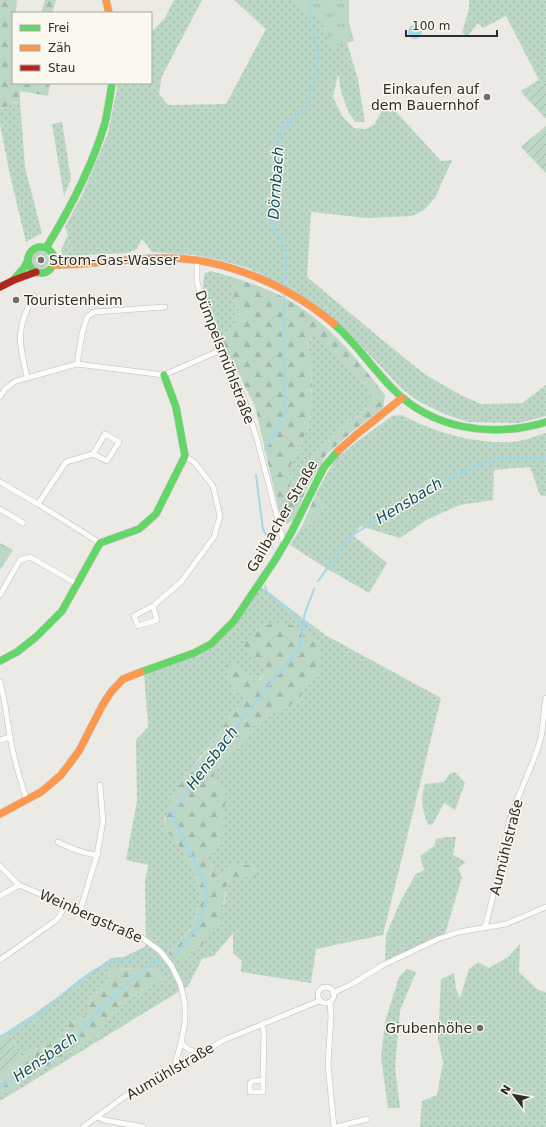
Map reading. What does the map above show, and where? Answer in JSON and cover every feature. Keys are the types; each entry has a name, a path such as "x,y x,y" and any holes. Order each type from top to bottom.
{"street":[{"path":"106,0 109,12"},
{"path":"48,249 77,192 92,158 105,122 112,84"},
{"path":"0,287 36,272 46,272 53,263 53,256 48,249 41,247 32,250 24,268 14,280"},
{"path":"53,263 65,266 169,258 229,269 269,283 295,296 314,309 347,336 391,388 424,414 448,424 462,428 479,430 526,427 546,422"},
{"path":"28,260 29,266 36,272"},
{"name":"Dümpelsmühlstraße","path":"197,262 197,282 203,303 221,350 244,399 257,440 284,544"},
{"path":"27,377 21,352 20,335 25,311 34,296"},
{"path":"77,364 82,334 87,317 94,312 165,307"},
{"path":"0,397 5,389 16,381 77,364 164,375 221,350"},
{"path":"0,662 17,652 36,637 62,611 100,543 139,530 156,514 185,456 176,407 164,375"},
{"name":"Gailbacher Straße","path":"0,814 46,790 60,778 70,765 87,737 105,698 123,679 194,652 211,644 222,634 234,621 267,573 291,533 324,467 356,434 402,398"},
{"path":"38,504 66,462 93,454 105,434 119,442 107,461 93,454"},
{"path":"153,606 157,620 138,626 134,616 153,606 181,582 214,537 220,516 213,486 195,463 185,456"},
{"path":"0,482 100,543"},
{"path":"0,509 23,523"},
{"path":"0,595 20,560 30,557 77,584"},
{"path":"0,682 5,700 10,737 17,771 27,801"},
{"name":"Aumühlstraße","path":"485,928 509,824 516,801 533,764 541,739 546,698"},
{"path":"0,740 10,737"},
{"path":"80,911 97,855 103,821 100,785"},
{"path":"58,842 69,848 84,853 97,855"},
{"name":"Weinbergstraße","path":"0,866 19,885 141,937 160,951 171,965 180,983 185,1004 185,1022 174,1068"},
{"path":"0,896 19,885"},
{"path":"0,960 60,917 65,905"},
{"path":"367,1119 336,1127 328,1064 331,1016 330,1002 334,993 383,965 438,939 459,932 506,924 546,907"},
{"path":"319,1001 318,992 322,988 330,988 334,993"},
{"name":"Aumühlstraße","path":"83,1127 124,1097 224,1040 319,1001 323,1003 330,1002"},
{"path":"262,1024 264,1032 263,1080"},
{"path":"181,1043 188,1049 200,1053"},
{"path":"98,1117 104,1120 142,1127"}],"green space":[{"path":"0,0 17,0 16,12 12,12 12,84 50,84 48,96 20,91 20,101 0,109"},
{"path":"45,0 56,0 52,12 41,12"},
{"path":"174,0 202,0 162,76 159,94 168,105 226,104 266,29 234,0 317,0 347,42 358,80 365,122 355,122 349,113 341,92 338,74 333,97 342,116 354,128 365,129 374,125 387,102 441,161 452,160 435,198 424,210 412,216 367,218 311,212 307,277 426,375 459,394 481,404 522,403 546,385 546,416 519,423 468,422 442,413 418,401 402,389 348,332 316,305 297,293 248,268 194,255 152,252 142,239 136,250 127,253 63,256 61,250 68,235 65,227 82,195 108,133 118,84 152,84 152,31 165,18"},
{"path":"349,0 349,22 354,41 331,47 321,21 305,12 296,1"},
{"path":"469,0 546,0 546,82 523,94 521,91 539,80 506,16 483,28 478,23 468,36 462,33 469,8"},
{"path":"546,82 546,119 523,94"},
{"path":"20,101 25,168 42,233 26,242 10,175 0,124 0,109"},
{"path":"62,122 71,179 64,196 52,124"},
{"path":"546,126 546,173 521,147"},
{"path":"40,251 44,252 48,256 48,264 44,268 40,269 36,268 32,264 31,260 32,256 36,252"},
{"path":"211,271 235,278 234,297 240,313 234,325 220,338 209,314 204,298 203,282 205,273"},
{"path":"235,278 271,291 296,305 316,319 338,339 385,395 383,408 354,430 326,455 308,486 294,519 287,524 281,520 255,406 220,338 234,325 240,313 234,297","holes":["316,333 349,365 370,391 370,404 312,457 290,495 290,467 309,424 312,384 308,343"]},
{"path":"316,333 349,365 370,391 370,404 312,457 290,496 290,467 309,424 312,384 308,343"},
{"path":"402,415 442,432 484,441 513,442 526,440 546,433 546,496 540,495 530,467 494,470 493,500 460,505 428,519 400,538 360,526 354,536 387,563 369,593 290,545 302,526 318,518 323,507 316,494 336,459 392,416"},
{"path":"316,494 323,507 318,518 302,526"},
{"path":"0,543 13,550 0,570"},
{"path":"261,587 327,636 441,698 383,935 316,949 311,983 241,972 242,961 233,953 233,933 214,956 202,959 188,986 0,1101 0,1096 20,1084 31,1073 44,1068 98,1035 110,1015 120,1004 166,977 158,970 116,968 102,989 91,998 87,1015 69,1024 62,1036 52,1043 39,1048 27,1050 21,1062 15,1065 9,1074 0,1082 0,1077 21,1059 10,1034 0,1040 0,1036 34,1014 111,958 124,957 146,946 145,881 148,865 126,860 137,801 136,740 148,727 144,673 222,639","holes":["229,662 258,681 267,670 319,673 307,681 299,701 271,714 251,727 245,743 229,753 213,774 206,854 216,876 241,876 227,884 224,905 169,952 189,932 195,919 200,898 197,878 164,820 174,795 188,774 200,757 218,738 230,716 245,703"]},
{"path":"284,622 310,634 315,638 319,651 319,673 307,681 299,701 271,714 251,727 245,744 229,753 213,774 226,794 221,843 206,854 216,876 236,864 258,866 256,877 241,876 227,884 219,927 197,950 176,961 169,952 189,932 195,919 200,898 197,878 174,838 165,830 169,805 182,781 217,739 231,716 245,703 242,695 234,691 225,666 229,662 259,681 267,670 243,649 243,643 261,628 271,624"},
{"path":"455,772 465,783 455,810 444,803 433,824 428,825 422,804 425,784 444,782 449,774"},
{"path":"456,837 453,855 466,862 458,868 462,877 445,934 385,961 386,935 400,902 416,874 424,870 420,856 434,846 436,839"},
{"path":"520,944 519,972 538,990 546,992 546,1127 420,1127 422,1101 437,1095 443,1062 438,1039 441,979 454,973 456,989 460,998 469,969 478,962 489,968 508,957"},
{"path":"116,968 158,970 166,977 120,1004 110,1015 98,1035 44,1068 31,1073 20,1084 0,1096 0,1082 9,1074 15,1065 21,1062 27,1050 39,1048 52,1043 62,1036 69,1024 86,1015 91,998 102,989 108,980 109,973"},
{"path":"407,969 416,972 400,1011 395,1067 400,1108 388,1108 381,1057 385,1022 399,977"},
{"path":"10,1034 21,1059 0,1077 0,1040"}],"water":[{"path":"415,25 420,27 422,32 420,37 415,39 410,37 408,32 410,27"}],"waterway":[{"name":"Dörnbach","path":"310,13 312,0"},
{"name":"Dörnbach","path":"265,450 285,413 283,332 286,253 279,235 271,222 280,132 308,103 319,58 310,17"},
{"name":"Hensbach","path":"318,581 351,536 434,484 495,459 546,458"},
{"name":"Dörnbach","path":"256,475 263,529 272,547"},
{"name":"Dörnbach","path":"265,586 267,592 289,609 304,627"},
{"name":"Hensbach","path":"175,955 200,924 207,895 203,879 174,819 175,811 200,769 300,647 304,627 304,616 314,589"},
{"path":"0,1037 37,1016 74,985 98,968 123,960 137,960"},
{"name":"Hensbach","path":"0,1088 77,1037 103,1006 132,979 152,964 161,961"}],"traffic: fast":[{"path":"46,248 72,203 94,156 105,123 112,84"},
{"path":"41,247 50,251 54,260 50,269 41,273 32,269 28,260 32,251 41,247"},
{"path":"15,278 24,268 28,260"},
{"path":"334,324 350,339 393,389 409,403 426,414 445,422 465,427 485,429 526,427 546,422"},
{"path":"0,661 17,652 36,637 62,611 100,543 139,529 156,514 185,456 176,407 164,375"},
{"path":"141,672 194,653 211,644 234,621 275,560 291,533 324,467 338,451"}],"traffic: slow":[{"path":"106,0 109,12"},
{"path":"53,265 166,258 188,259 211,263 256,277 277,286 317,310 334,324"},
{"path":"338,451 402,398"},
{"path":"0,814 41,792 61,775 79,751 102,706 111,692 123,679 141,672"}],"traffic: jam":[{"path":"0,287 36,272"}],"place":[{"name":"Einkaufen auf dem Bauernhof","path":"487,97"},
{"name":"Strom-Gas-Wasser","path":"41,260"},
{"name":"Touristenheim","path":"16,300"},
{"name":"Grubenhöhe","path":"480,1028"}]}
